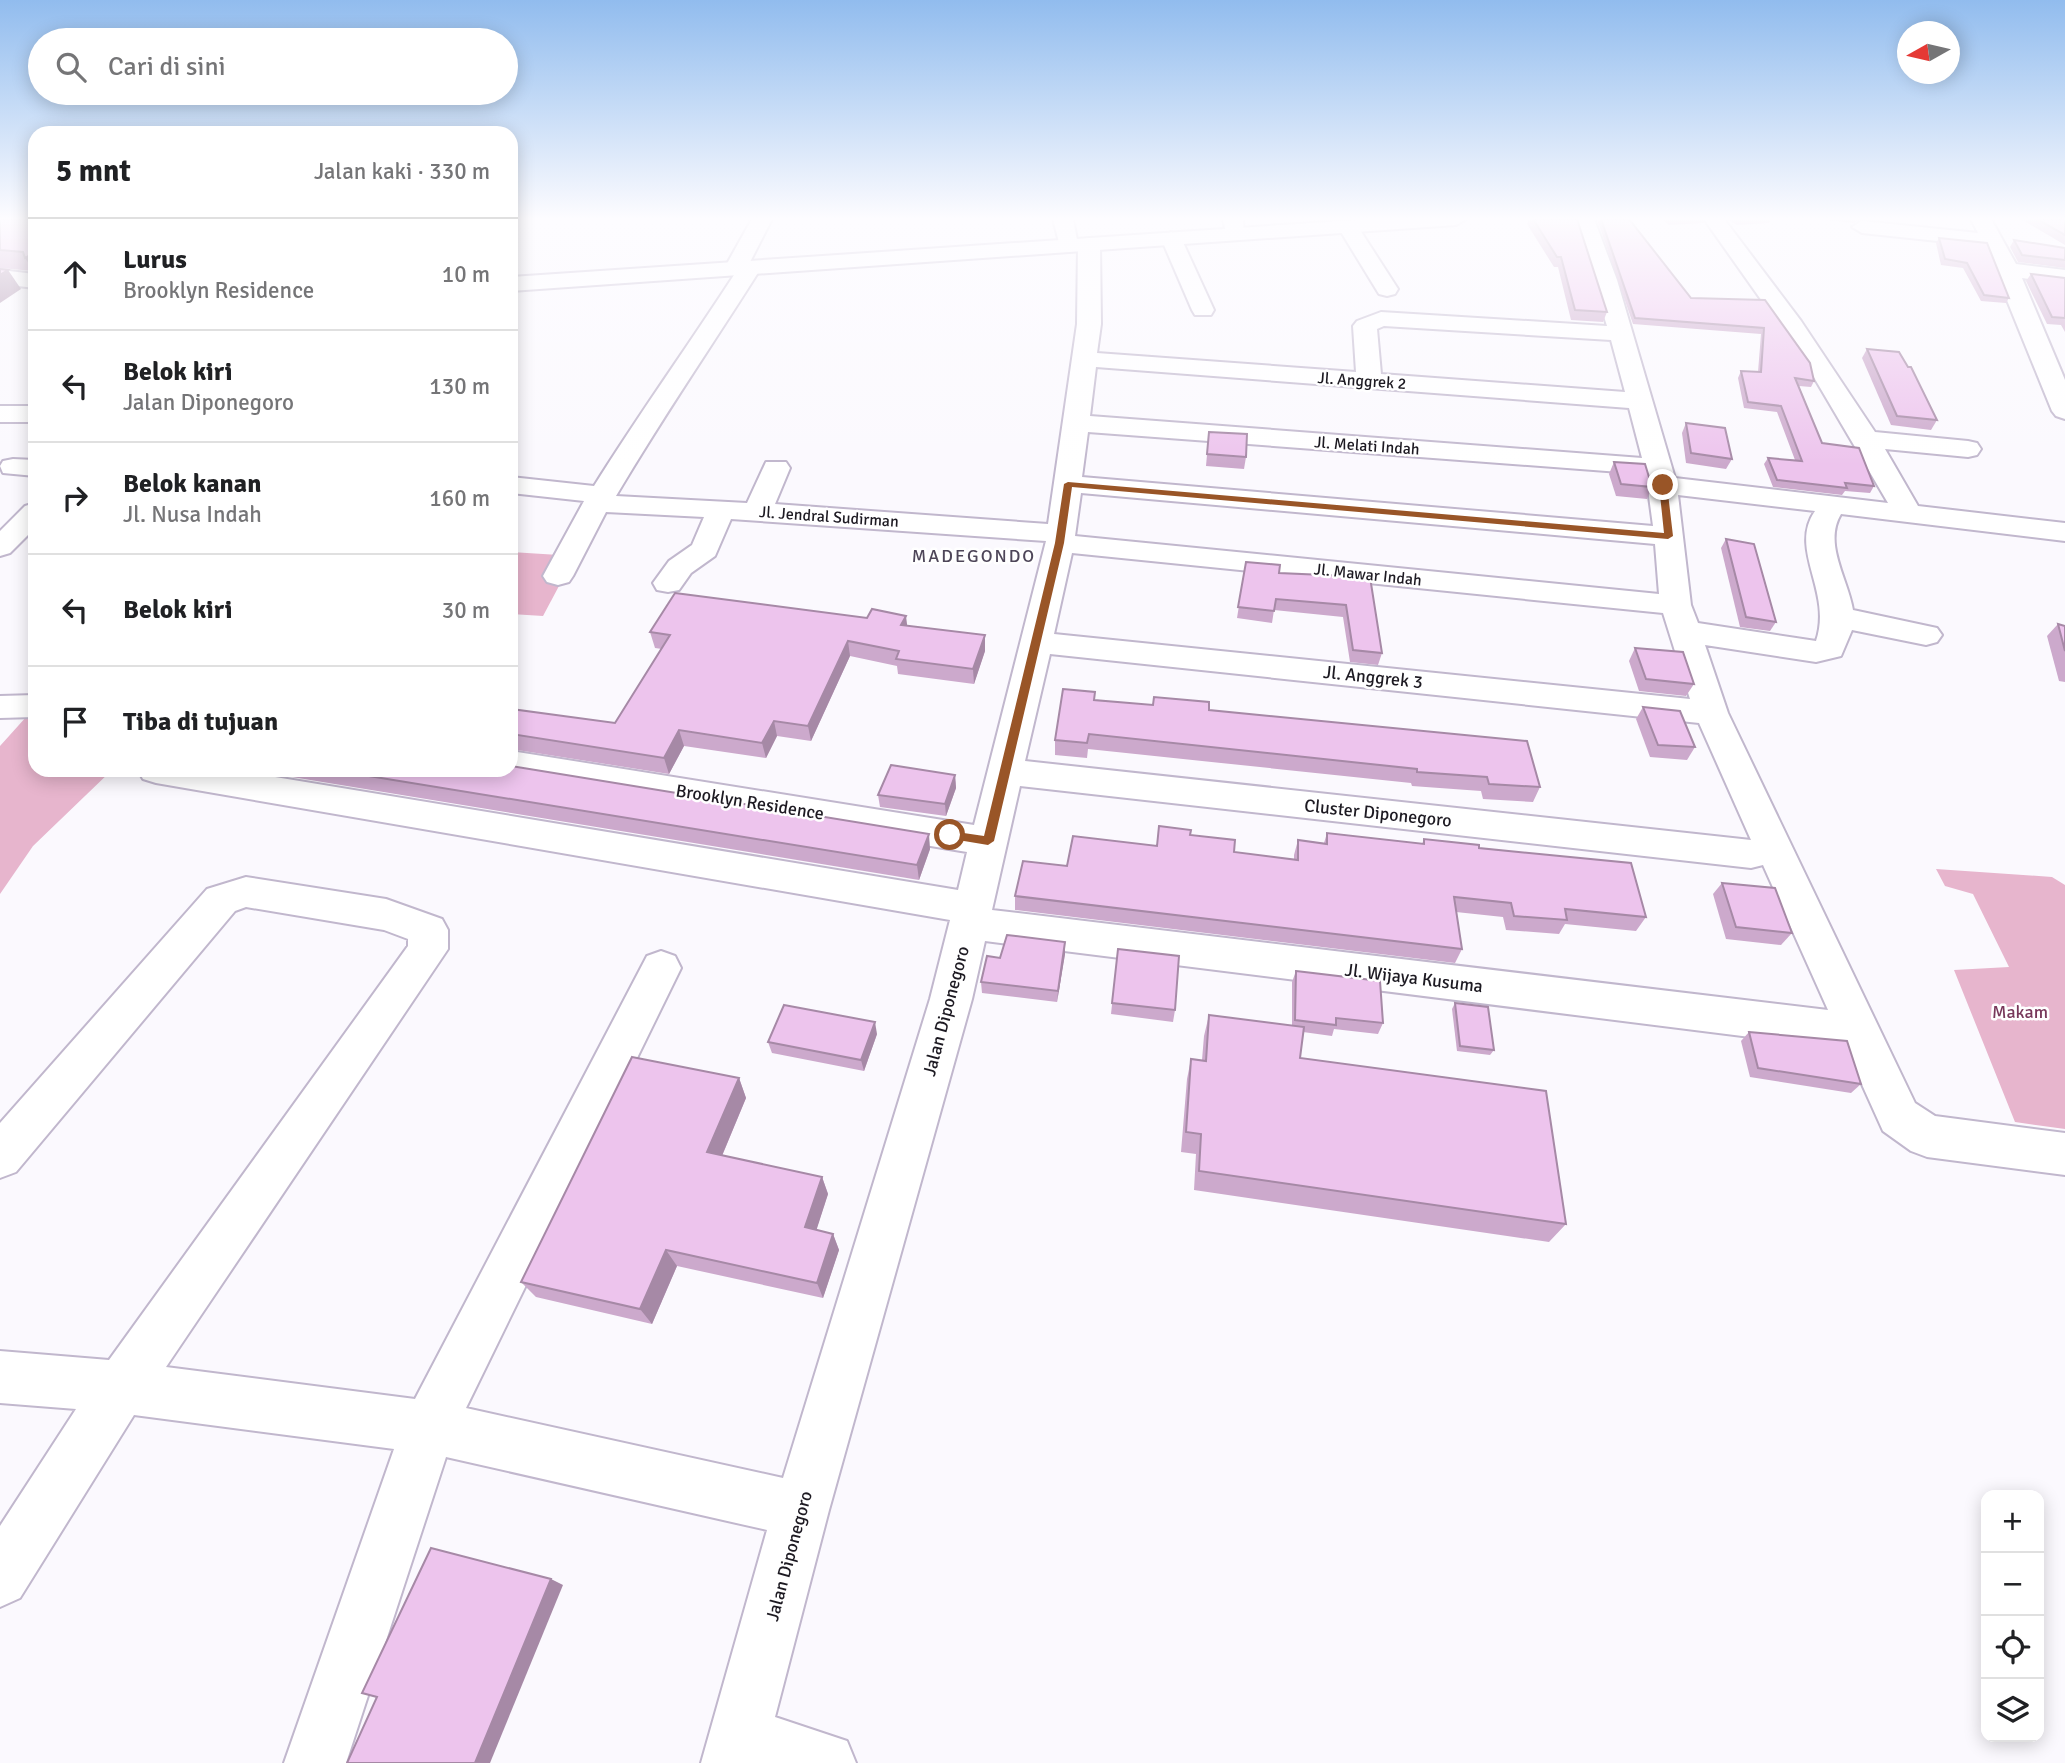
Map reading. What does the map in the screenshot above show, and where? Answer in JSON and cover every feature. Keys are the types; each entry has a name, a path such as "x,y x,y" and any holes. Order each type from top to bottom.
{"street":[{"path":"558,576 599,499 670,385 698,349 725,301"},
{"name":"Jalan Diponegoro","path":"736,1750 801,1510 951,999 1060,539 1090,314 1087,301"},
{"path":"1199,301 1203,310"},
{"path":"1610,301 1661,476 1679,618 1711,713 1899,1117 1927,1136 2065,1154"},
{"path":"1778,301 1869,439 1908,514"},
{"path":"2021,301 2065,411"},
{"path":"1369,381 1365,326 1381,319 1621,334"},
{"name":"Jl. Anggrek 2","path":"1084,359 1639,401"},
{"path":"0,414 28,414"},
{"name":"Jl. Melati Indah","path":"1076,423 1661,476 1833,505 2065,532"},
{"path":"1869,439 1968,449"},
{"path":"758,511 776,468"},
{"path":"1068,484 1668,536"},
{"name":"Jl. Jendral Sudirman","path":"518,486 599,499 850,517 1060,539"},
{"path":"850,517 858,488"},
{"path":"0,506 28,505"},
{"path":"1833,505 1823,521 1821,544 1834,584 1838,617 1926,635"},
{"path":"668,583 680,567 705,550 721,509"},
{"path":"0,547 28,519"},
{"name":"Jl. Mawar Indah","path":"1060,539 1679,618 1825,652 1832,645 1838,617"},
{"name":"Jl. Anggrek 3","path":"1036,642 1711,713"},
{"path":"0,707 28,706"},
{"name":"Brooklyn Residence","path":"518,765 988,841"},
{"name":"Cluster Diponegoro","path":"1005,772 1751,854"},
{"name":"Jl. Wijaya Kusuma","path":"195,777 971,916 1859,1032"},
{"path":"0,1157 221,900 246,892 386,915 428,930 428,949 121,1387 0,1578"},
{"path":"315,1763 429,1427 661,968"},
{"path":"0,1377 121,1387 429,1427 801,1510"},
{"path":"736,1750 825,1763"}],"green space":[{"path":"518,552 575,556 543,616 518,614"},
{"path":"28,716 28,777 105,777 33,846 0,894 0,746"},
{"name":"Makam","path":"1936,869 2052,877 2065,885 2065,1129 2015,1122 1954,970 2009,967 1973,894 1945,886"}],"building":[{"path":"1573,301 1604,301 1607,312 1575,310"},
{"path":"1629,301 1766,301 1810,363 1814,381 1795,378 1822,443 1859,448 1874,486 1845,483 1847,488 1777,480 1768,458 1802,461 1781,406 1748,402 1741,371 1761,372 1764,328 1635,318"},
{"path":"2044,301 2065,301 2065,318 2052,317"},
{"path":"1867,349 1899,352 1908,367 1911,367 1937,420 1897,416"},
{"path":"1686,423 1725,428 1732,459 1691,453"},
{"path":"1209,432 1247,434 1246,457 1207,454"},
{"path":"1614,462 1645,464 1652,487 1621,484"},
{"path":"1726,539 1754,544 1776,622 1746,617"},
{"path":"1246,562 1280,565 1279,573 1370,577 1382,653 1353,650 1346,605 1276,599 1274,611 1238,607"},
{"path":"675,593 867,618 872,609 906,616 901,625 985,635 973,669 896,659 899,651 848,641 808,726 774,721 762,743 679,730 664,758 518,735 518,710 615,723 670,635 650,632"},
{"path":"2058,624 2065,626 2065,651"},
{"path":"1635,648 1683,652 1694,684 1646,679"},
{"path":"1063,689 1095,692 1094,700 1153,705 1154,697 1209,702 1209,710 1527,741 1540,787 1489,784 1487,777 1417,772 1417,769 1089,734 1087,743 1055,740"},
{"path":"1643,707 1680,711 1695,747 1658,745"},
{"path":"891,765 955,775 945,804 878,795"},
{"path":"518,767 929,834 917,865 375,777 518,777"},
{"path":"1159,826 1191,830 1190,835 1235,840 1234,852 1298,860 1298,840 1327,844 1327,833 1424,844 1424,839 1479,845 1479,848 1631,863 1646,917 1565,909 1567,920 1514,916 1511,903 1454,897 1462,949 1015,896 1023,861 1067,866 1073,836 1157,846"},
{"path":"1722,883 1775,888 1792,933 1736,927"},
{"path":"1007,935 1065,942 1058,991 981,982 987,956 1000,958"},
{"path":"1118,949 1179,956 1175,1010 1112,1003"},
{"path":"1296,971 1380,981 1383,1023 1336,1018 1336,1025 1295,1020"},
{"path":"1455,1003 1488,1007 1494,1050 1460,1046"},
{"path":"784,1005 875,1022 861,1060 768,1042"},
{"path":"1209,1015 1304,1027 1300,1058 1546,1091 1566,1224 1199,1171 1201,1134 1186,1132 1191,1059 1206,1061"},
{"path":"1749,1032 1847,1041 1861,1084 1758,1068"},
{"path":"632,1057 739,1078 707,1152 822,1177 805,1227 833,1234 817,1283 666,1250 640,1309 521,1282"},
{"path":"431,1548 551,1579 475,1763 347,1763 377,1697 362,1693"}],"district":[{"name":"MADEGONDO","path":"974,556"}],"route":[{"path":"950,835 988,841 1060,543 1068,484 1668,536 1663,485"}]}
